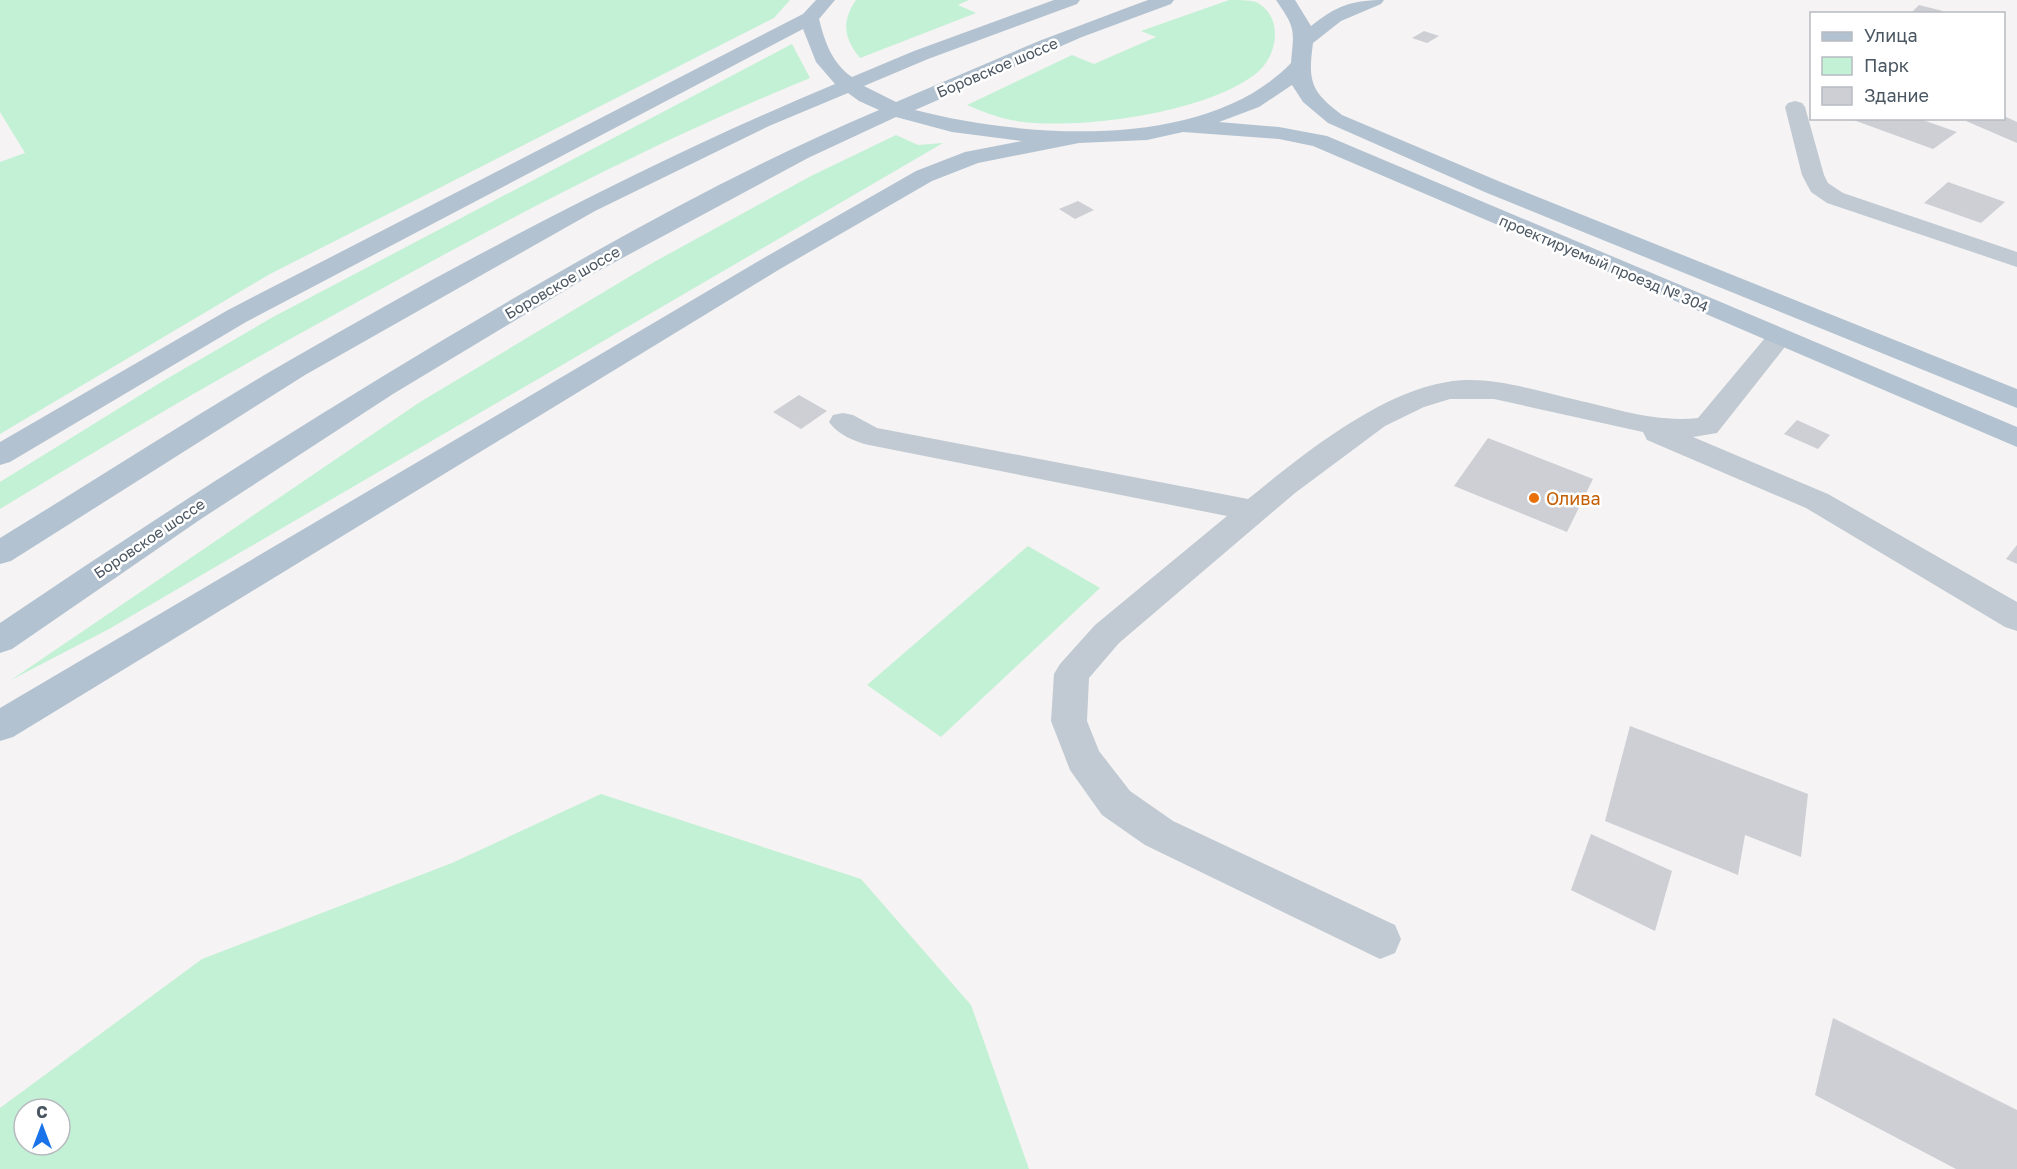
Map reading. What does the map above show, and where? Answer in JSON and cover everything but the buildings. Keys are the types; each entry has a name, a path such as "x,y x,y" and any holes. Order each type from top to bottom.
{"main road":[{"path":"0,455 237,316 810,18 826,0"},
{"name":"Боровское шоссе","path":"0,553 294,369 587,206 762,122 921,55 1071,0"},
{"name":"Боровское шоссе","path":"0,640 140,543 288,446 553,285 814,147 1023,55 1165,0"},
{"path":"1286,0 1300,20 1306,39 1334,17 1375,0"},
{"path":"810,18 815,42 831,70 856,91 869,98 902,111 947,124 1021,136 1075,138"},
{"name":"проектируемый проезд № 304","path":"1306,39 1301,82 1320,107 1335,119 1377,139 2017,399"},
{"path":"0,726 771,264 924,176 973,157 1075,138 1182,126 1274,91 1302,63"},
{"name":"проектируемый проезд № 304","path":"1182,126 1279,133 1319,141 2017,438"}],"lane":[{"path":"1795,107 1813,175 1819,187 1834,198 2017,260"},
{"path":"1380,939 1159,833 1116,803 1083,759 1069,721 1072,674 1107,634 1254,511 1375,420 1414,401 1448,390 1494,390 1684,429 1707,426 1779,338"},
{"path":"1622,418 1817,501 2017,618"},
{"path":"843,422 869,436 1254,511"}],"green space":[{"path":"0,0 790,0 774,18 270,274 0,434 0,162 25,153 0,112"},
{"path":"856,0 969,0 958,5 976,13 860,58 846,30 848,16"},
{"path":"1229,0 1253,1 1265,8 1274,25 1274,45 1265,64 1258,72 1236,86 1207,98 1139,116 1069,123 1011,120 967,105 1072,55 1094,64 1156,37 1141,31"},
{"path":"792,44 810,78 650,149 494,228 244,365 0,509 0,482 163,381 273,317"},
{"path":"896,135 918,145 943,143 109,629 11,680 420,402 654,262 811,176"},
{"path":"1028,546 1100,588 941,737 867,685"},
{"path":"601,794 861,879 971,1005 1029,1169 0,1169 0,1108 12,1099 12,1157 72,1157 72,1097 15,1097 202,959 452,863"}],"place":[{"name":"Олива","path":"1534,498"}]}
